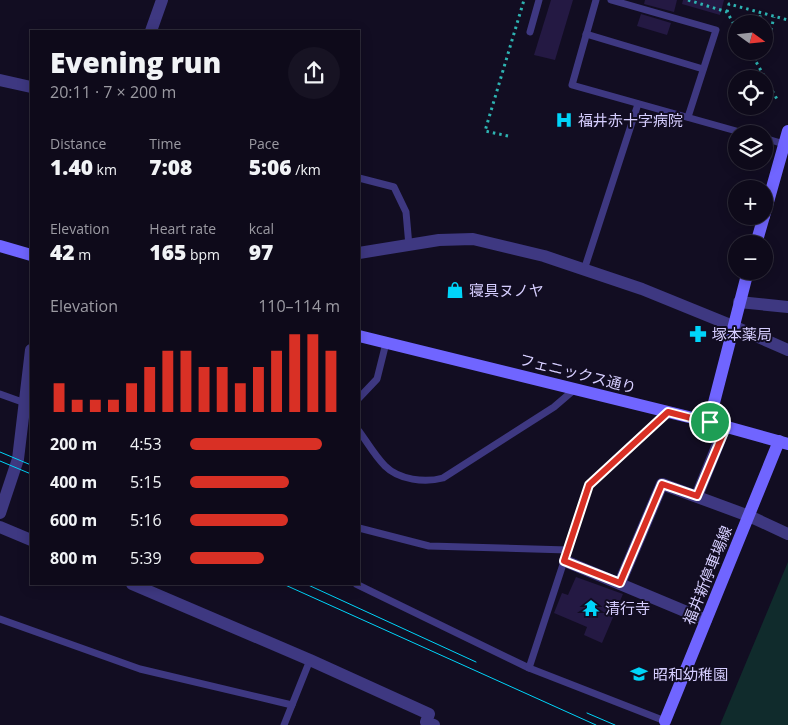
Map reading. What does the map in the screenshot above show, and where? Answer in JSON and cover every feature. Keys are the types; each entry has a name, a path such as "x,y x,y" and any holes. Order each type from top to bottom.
{"main road":[{"path":"773,187 788,131"},
{"path":"0,246 30,256"},
{"path":"710,422 745,280"},
{"name":"フェニックス通り","path":"360,336 710,422 783,443"},
{"name":"福井新停車場線","path":"664,723 749,516 783,443"}],"street":[{"path":"151,30 162,0"},
{"path":"0,80 30,87"},
{"path":"360,253 439,240 473,239 544,256 642,289 788,350"},
{"path":"739,302 788,307"},
{"path":"0,513 2,500 18,459 27,407 30,364"},
{"path":"697,496 726,427"},
{"path":"620,583 662,484 749,516 788,534"},
{"path":"0,527 30,540"},
{"path":"566,555 620,583 706,620"},
{"path":"134,585 310,660 429,714 428,724"}],"lane":[{"path":"530,32 539,0"},
{"path":"596,0 572,85 728,129"},
{"path":"611,0 716,30 688,117"},
{"path":"586,34 703,70"},
{"path":"584,270 638,104"},
{"path":"773,140 786,144"},
{"path":"360,178 394,187 406,212 409,246"},
{"path":"360,397 377,378 386,342"},
{"path":"360,432 385,466 399,475 419,481 433,481 443,478 554,407 576,389"},
{"path":"0,394 27,407"},
{"path":"530,668 589,485 668,412"},
{"path":"360,528 429,546 566,555"},
{"path":"358,585 530,668 664,723"},
{"path":"0,619 140,669 292,705"},
{"path":"284,725 310,660"}],"path":[{"path":"508,136 485,131 524,0"},
{"path":"688,0 727,12"},
{"path":"729,15 727,12 729,4 788,20"},
{"path":"773,20 774,16"},
{"path":"755,61 778,101"}],"green space":[{"path":"788,562 788,725 720,725"}],"building":[{"path":"551,0 573,0 555,60 534,55"},
{"path":"645,0 677,0 674,12 644,4"},
{"path":"683,0 724,0 720,15 682,4"},
{"path":"641,14 671,23 667,35 637,26"},
{"path":"576,577 623,594 602,643 584,635 587,627 554,613 562,593 568,595"}],"tram line":[{"path":"0,452 30,465"},
{"path":"0,461 30,474"},
{"path":"285,585 596,725"},
{"path":"308,585 476,662"},
{"path":"587,713 615,725"}],"place":[{"name":"福井赤十字病院","path":"564,120"},
{"name":"寝具ヌノヤ","path":"455,290"},
{"name":"塚本薬局","path":"698,334"},
{"name":"清行寺","path":"591,608"},
{"name":"昭和幼稚園","path":"639,674"}],"route":[{"path":"668,412 710,422 726,427 697,496 662,484 620,583 564,561 589,485 668,412"}]}
